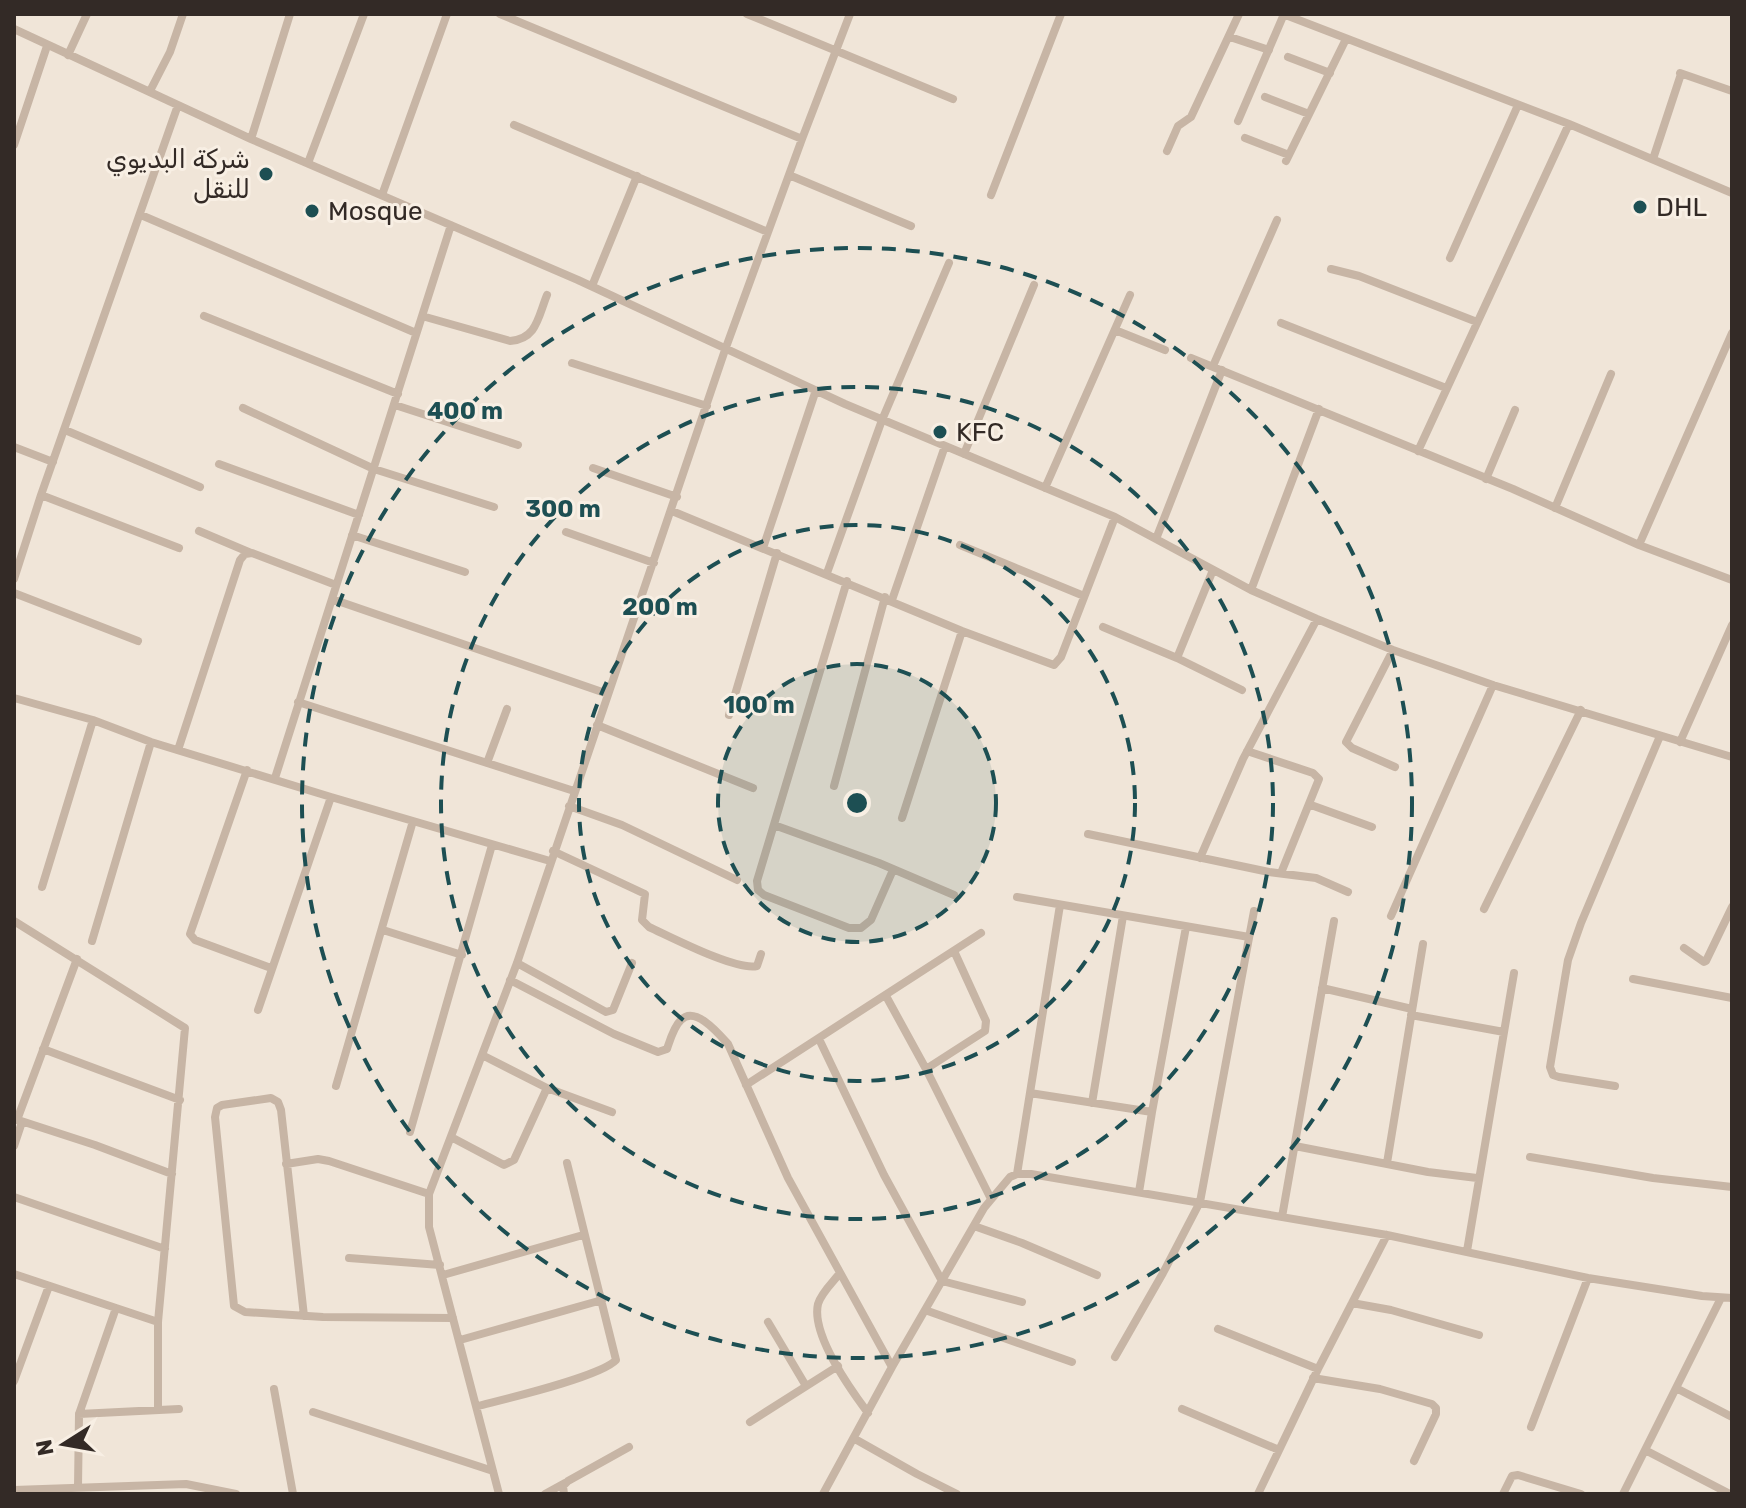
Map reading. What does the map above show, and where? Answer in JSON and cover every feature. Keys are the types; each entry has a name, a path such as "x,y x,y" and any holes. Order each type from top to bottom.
{"street":[{"path":"68,55 87,14"},
{"path":"150,91 170,52 183,14"},
{"path":"251,139 290,14"},
{"path":"308,163 364,14"},
{"path":"382,195 447,14"},
{"path":"500,14 802,139"},
{"path":"747,14 953,99"},
{"path":"499,1494 429,1227 429,1194 517,963 725,350 850,14"},
{"path":"991,195 1061,14"},
{"path":"1167,151 1178,126 1191,117 1239,14"},
{"path":"1238,121 1284,14 1569,124 1732,193"},
{"path":"14,29 251,139 592,286 882,420 1115,517 1251,590 1317,619 1493,685 1732,757"},
{"path":"1230,37 1269,50"},
{"path":"1245,138 1288,158 1346,39"},
{"path":"14,145 47,46"},
{"path":"1288,57 1330,73"},
{"path":"1653,159 1680,73 1732,91"},
{"path":"1265,97 1309,114"},
{"path":"14,579 178,105"},
{"path":"1450,258 1518,105"},
{"path":"1418,451 1569,124"},
{"path":"514,125 768,232"},
{"path":"789,175 911,226"},
{"path":"592,286 637,176"},
{"path":"141,215 416,333"},
{"path":"1213,366 1277,220"},
{"path":"275,778 451,225"},
{"path":"827,573 882,420 949,263"},
{"path":"1331,269 1359,276 1477,322"},
{"path":"964,454 1034,285"},
{"path":"422,316 510,341 523,340 531,333 547,295"},
{"path":"1045,488 1130,295"},
{"path":"204,316 398,394"},
{"path":"1281,323 1446,388"},
{"path":"1115,330 1165,350"},
{"path":"1639,545 1732,333"},
{"path":"1191,358 1639,545 1732,580"},
{"path":"572,363 707,406"},
{"path":"1156,539 1222,370"},
{"path":"1555,508 1611,374"},
{"path":"763,548 816,390"},
{"path":"395,405 518,445"},
{"path":"243,408 374,469 494,507"},
{"path":"1251,590 1319,409"},
{"path":"1486,479 1515,410"},
{"path":"65,430 200,487"},
{"path":"834,786 889,599 945,446"},
{"path":"14,447 53,462"},
{"path":"219,464 359,515"},
{"path":"593,468 677,497"},
{"path":"41,495 179,548"},
{"path":"672,511 962,631 1054,665 1061,657 1115,517"},
{"path":"199,531 336,585"},
{"path":"566,532 654,563"},
{"path":"352,535 465,572"},
{"path":"960,545 1084,596"},
{"path":"178,750 240,560 245,554 252,553"},
{"path":"729,715 777,553"},
{"path":"1177,658 1213,570"},
{"path":"847,581 757,881 758,890 849,928 861,928 871,920 893,870"},
{"path":"14,593 138,641"},
{"path":"332,599 608,694"},
{"path":"1200,858 1247,751 1317,619"},
{"path":"1680,742 1732,625"},
{"path":"1103,627 1242,690"},
{"path":"902,818 962,631"},
{"path":"1393,650 1346,742 1352,748 1395,767"},
{"path":"1391,916 1493,685"},
{"path":"14,698 93,720 151,742 331,797 550,861"},
{"path":"298,702 574,791"},
{"path":"487,763 507,709"},
{"path":"1484,909 1581,710"},
{"path":"42,887 93,720"},
{"path":"597,725 753,788"},
{"path":"1615,1086 1559,1077 1553,1075 1550,1067 1568,960 1660,736"},
{"path":"92,941 151,742"},
{"path":"1247,751 1313,773 1319,779 1281,873"},
{"path":"247,770 190,934 195,940 271,968"},
{"path":"258,1010 331,797"},
{"path":"1311,805 1372,827"},
{"path":"569,806 622,825 737,880"},
{"path":"336,1086 413,821"},
{"path":"774,825 954,895"},
{"path":"1088,834 1316,878 1348,892"},
{"path":"410,1132 492,845"},
{"path":"553,851 645,894 642,920 649,927 750,968 757,966 761,954"},
{"path":"1017,897 1249,937"},
{"path":"1017,1174 1060,905"},
{"path":"1684,948 1706,961 1732,907"},
{"path":"1115,1357 1200,1202 1254,911"},
{"path":"1092,1103 1123,916"},
{"path":"14,921 185,1028 158,1322 158,1410"},
{"path":"1282,1217 1334,921"},
{"path":"1139,1192 1186,927"},
{"path":"383,930 462,955"},
{"path":"746,1085 981,933"},
{"path":"1387,1163 1423,944"},
{"path":"926,1069 985,1031 986,1021 954,951"},
{"path":"14,1146 18,1120 77,959"},
{"path":"517,963 606,1012 613,1010 617,1004 632,963"},
{"path":"1467,1251 1514,973"},
{"path":"1633,979 1732,998"},
{"path":"510,980 614,1034 658,1052 667,1049 678,1022 690,1015 715,1028 728,1044 788,1178 892,1367"},
{"path":"1322,988 1411,1012 1504,1032"},
{"path":"886,996 991,1199"},
{"path":"819,1039 884,1175 942,1281 1022,1302"},
{"path":"43,1049 180,1100"},
{"path":"482,1055 547,1088 612,1112"},
{"path":"451,1137 504,1165 514,1160 547,1088"},
{"path":"1030,1093 1152,1112"},
{"path":"304,1316 278,1102 271,1098 222,1105 217,1108 215,1117 234,1306 245,1312 304,1316 453,1318"},
{"path":"18,1120 172,1174"},
{"path":"1295,1146 1428,1172 1477,1178"},
{"path":"1530,1157 1653,1178 1732,1187"},
{"path":"286,1164 318,1159 329,1161 429,1194"},
{"path":"478,1406 564,1382 613,1364 616,1356 567,1163"},
{"path":"823,1494 974,1226 991,1199 1010,1177 1017,1174 1387,1235 1588,1278 1732,1298"},
{"path":"14,1197 165,1249"},
{"path":"974,1226 1097,1275"},
{"path":"349,1258 441,1270 583,1235"},
{"path":"1258,1494 1313,1378 1387,1235"},
{"path":"840,1273 819,1300 817,1317 838,1366 868,1413"},
{"path":"14,1274 158,1322"},
{"path":"1531,1427 1588,1278"},
{"path":"14,1381 49,1286"},
{"path":"1623,1494 1721,1298"},
{"path":"460,1340 602,1300"},
{"path":"1352,1303 1391,1310 1479,1335"},
{"path":"78,1487 79,1414 116,1308"},
{"path":"925,1310 1072,1362"},
{"path":"768,1322 806,1386"},
{"path":"1218,1329 1318,1369"},
{"path":"750,1422 838,1366"},
{"path":"1313,1378 1380,1389 1432,1404 1436,1414 1414,1461"},
{"path":"1676,1388 1732,1417"},
{"path":"274,1389 293,1494"},
{"path":"79,1414 179,1409"},
{"path":"1182,1409 1279,1450"},
{"path":"313,1412 493,1471"},
{"path":"855,1439 957,1494"},
{"path":"545,1494 629,1447"},
{"path":"1645,1450 1730,1494"},
{"path":"1503,1494 1512,1476 1518,1475 1581,1494"},
{"path":"564,1494 563,1486 568,1481"},
{"path":"14,1490 186,1484 236,1494"}],"place":[{"name":"شركة البديوي للنقل","path":"266,174"},
{"name":"DHL","path":"1640,207"},
{"name":"Mosque","path":"312,211"},
{"name":"KFC","path":"940,432"}]}
